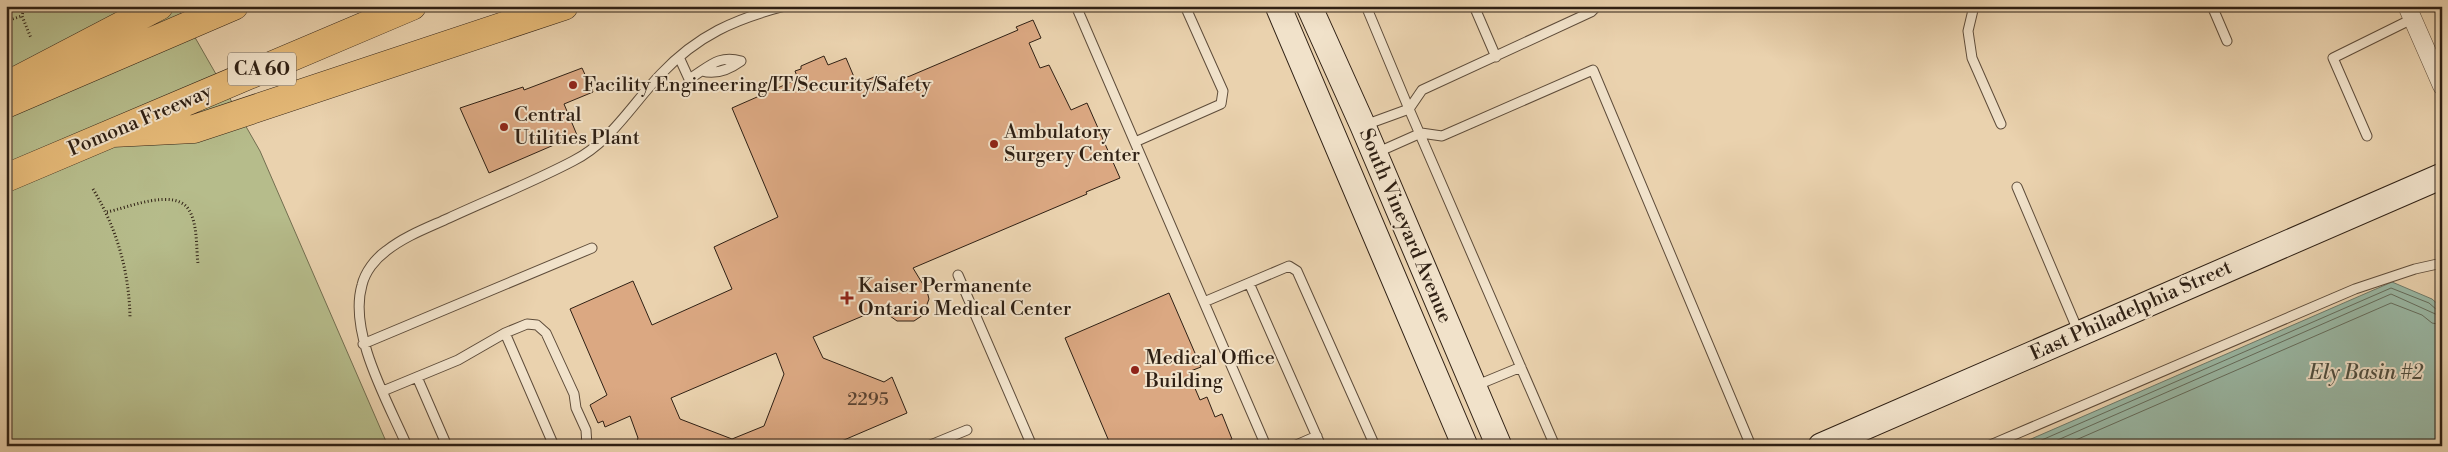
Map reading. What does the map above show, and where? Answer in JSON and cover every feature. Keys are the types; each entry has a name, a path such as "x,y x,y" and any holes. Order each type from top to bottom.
{"highway":[{"path":"6,86 159,6"},
{"path":"6,104 234,6"},
{"name":"Pomona Freeway","path":"6,178 412,6"},
{"path":"113,133 194,130 564,6"}],"main road":[{"name":"South Vineyard Avenue","path":"1278,6 1465,446"},
{"name":"South Vineyard Avenue","path":"1309,6 1363,126 1498,446"},
{"name":"East Philadelphia Street","path":"1821,446 2442,176"}],"street":[{"path":"2410,12 2442,86"}],"lane":[{"path":"407,446 363,344 359,303 362,284 375,262 385,252 424,229 575,161 614,130 661,74 688,49 726,24 785,6"},
{"path":"1135,142 1220,104 1223,91 1185,6"},
{"path":"1474,6 1496,57"},
{"path":"1363,126 1409,109 1422,90 1591,12 1597,6"},
{"path":"1974,6 1968,31 1972,58 2001,124"},
{"path":"2212,6 2227,41"},
{"path":"1078,7 1266,446"},
{"path":"1369,7 1409,109 1555,446"},
{"path":"2367,136 2333,58 2410,12"},
{"path":"679,57 689,79 702,71"},
{"path":"1374,154 1421,133 1442,136 1593,70 1751,446"},
{"path":"2017,187 2079,334"},
{"path":"363,344 592,248"},
{"path":"1988,446 2354,289 2415,269 2442,263"},
{"path":"1204,302 1289,266 1297,271 1375,446"},
{"path":"958,274 1032,446"},
{"path":"1249,283 1321,446"},
{"path":"383,391 458,360 505,333 527,324 537,325 546,333 574,394 576,408 586,430 587,446"},
{"path":"505,333 554,446"},
{"path":"1473,387 1521,367"},
{"path":"417,377 447,446"},
{"path":"928,446 966,430"},
{"path":"1294,446 1317,436"}],"path":[{"path":"24,6 22,16 31,38"},
{"path":"6,21 22,16"},
{"path":"94,189 107,212 129,284 130,317"},
{"path":"107,212 163,198 180,202 189,209 194,225 198,264"}],"green space":[{"path":"6,6 177,6 260,151 388,446 6,446"}],"water":[{"name":"Ely Basin #2","path":"2392,282 2432,299 2442,308 2442,446 2015,446"}],"building":[{"path":"1033,20 1041,38 1029,43 1040,68 1049,65 1071,110 1087,103 1120,178 1086,192 1087,194 913,268 927,291 929,299 923,315 914,321 897,321 890,316 884,307 813,337 823,358 884,382 892,377 907,413 830,446 635,446 638,438 630,416 605,427 603,421 598,423 590,405 607,395 570,309 633,281 652,325 732,289 714,247 778,217 732,108 798,79 795,71 801,69 801,66 824,56 828,65 846,58 857,84 879,75 884,85 910,76 1018,30 1016,27","holes":["776,353 784,374 764,426 732,439 680,419 671,398"]},
{"name":"Central Utilities Plant","path":"582,68 593,92 564,104 577,135 489,173 460,108 523,87 524,90"},
{"name":"Medical Office Building","path":"1169,293 1201,367 1188,372 1200,400 1207,397 1215,417 1222,414 1232,439 1218,446 1111,446 1065,338"}],"place":[{"name":"Facility Engineering/IT/Security/Safety","path":"573,85"},
{"name":"Central Utilities Plant","path":"504,127"},
{"name":"Ambulatory Surgery Center","path":"994,144"},
{"name":"Kaiser Permanente Ontario Medical Center","path":"847,298"},
{"name":"Medical Office Building","path":"1135,370"}]}
